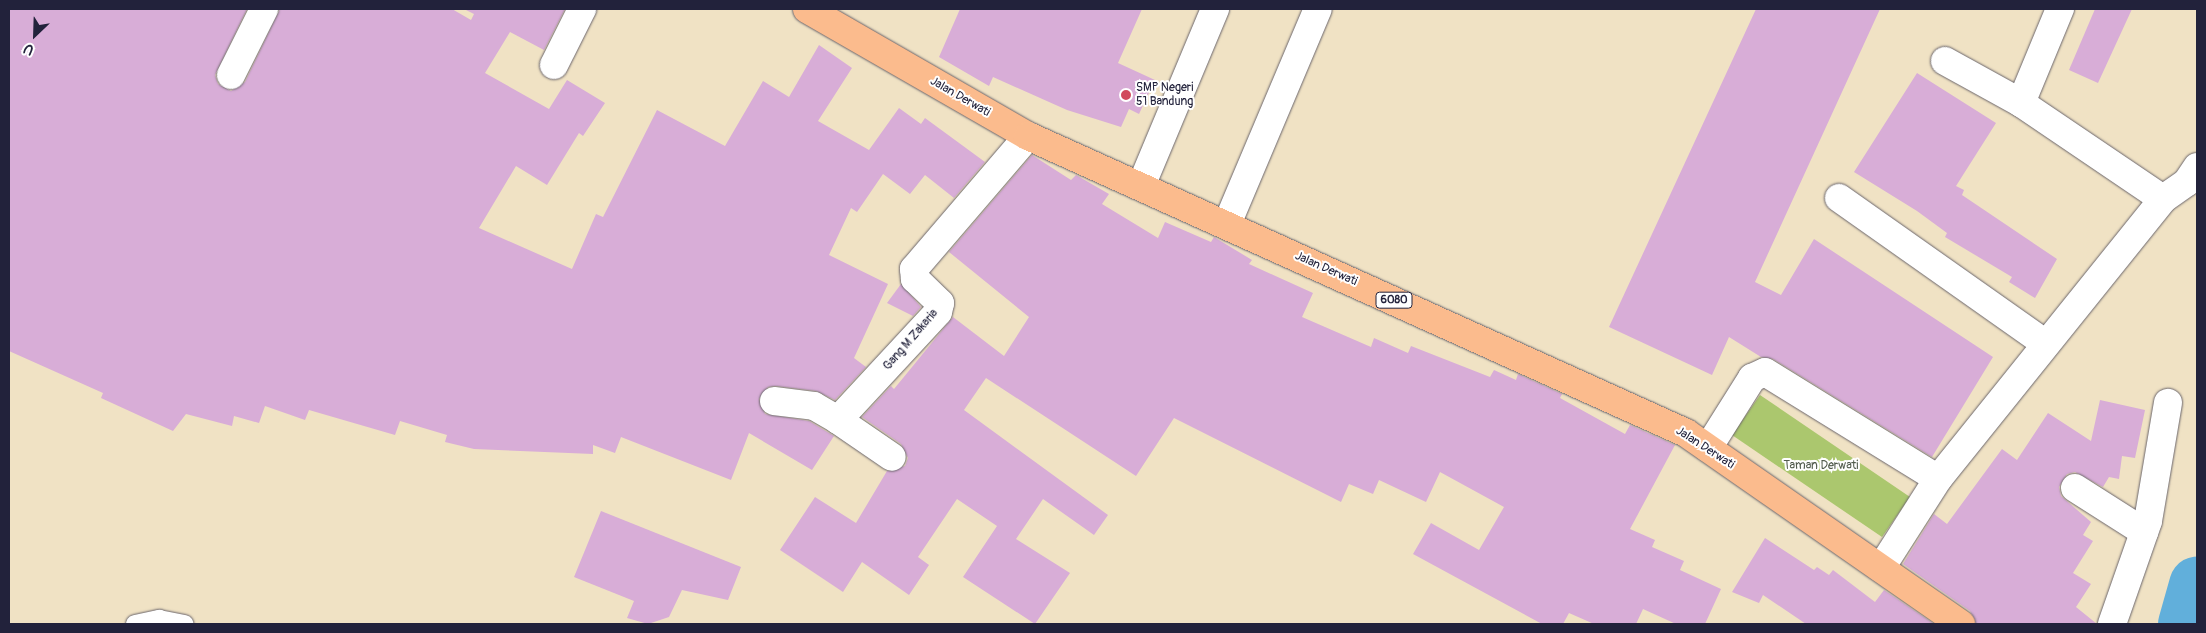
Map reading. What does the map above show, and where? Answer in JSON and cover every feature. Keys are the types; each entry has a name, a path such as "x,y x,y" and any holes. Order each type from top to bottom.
{"main road":[{"name":"Jalan Derwati","path":"807,9 1028,136 1227,224 1686,433 1962,624"}],"street":[{"path":"231,75 264,9"},
{"path":"554,65 582,9"},
{"path":"1141,186 1215,9"},
{"path":"1227,224 1318,9"},
{"path":"2021,103 2060,9"},
{"path":"1945,61 2021,103 2163,199"},
{"name":"Gang M Zakaria","path":"838,420 938,312 940,304 915,279 914,269 1028,136"},
{"path":"1882,568 1938,479 2163,199 2187,182 2197,167"},
{"path":"1839,198 2046,344"},
{"path":"1708,448 1752,378 1765,372 1938,479"},
{"path":"774,401 814,406 892,457"},
{"path":"2112,624 2144,532 2168,403"},
{"path":"2075,488 2144,532"}],"lane":[{"path":"135,624 160,619 185,624"}],"green space":[{"name":"Taman Derwati","path":"1760,395 1910,497 1882,537 1732,435"}],"building":[{"path":"9,9 247,9 215,75 218,84 231,91 245,82 280,9 452,9 471,20 474,14 464,9 565,9 544,50 510,32 485,73 549,109 567,80 605,103 583,136 579,133 547,185 516,166 479,228 572,269 596,214 603,217 657,110 725,146 763,81 789,97 819,45 852,68 818,121 869,150 899,108 921,124 925,118 985,162 954,198 925,175 910,194 883,174 857,212 851,208 829,255 888,284 854,358 866,367 835,400 816,391 776,386 768,387 759,399 765,414 809,421 834,436 812,470 749,433 731,480 621,437 615,453 593,445 593,454 474,449 445,442 447,435 400,421 395,435 309,410 305,420 265,406 259,423 234,416 232,426 186,414 173,431 101,398 103,393 9,351"},
{"path":"960,9 1142,9 1118,63 1155,80 1139,114 1129,109 1121,127 1067,110 993,77 989,86 939,57"},
{"path":"1756,9 1880,9 1755,282 1781,295 1814,239 1993,357 1932,457 1773,359 1761,357 1729,337 1712,375 1609,327"},
{"path":"2095,9 2132,9 2098,83 2069,70"},
{"path":"1917,73 1996,123 1956,186 1964,190 1962,195 2057,259 2035,298 2009,282 2012,277 1945,237 1947,233 1917,211 1854,172"},
{"path":"1032,155 1071,180 1076,175 1109,194 1102,204 1158,238 1165,222 1211,242 1214,237 1252,260 1249,264 1313,293 1302,317 1371,347 1374,338 1408,353 1411,346 1490,377 1494,370 1516,380 1518,374 1562,394 1560,398 1625,434 1630,425 1675,445 1630,529 1655,540 1652,547 1684,561 1680,570 1721,589 1705,624 1676,624 1643,609 1636,624 1594,624 1569,613 1563,624 1542,624 1413,554 1431,523 1479,550 1504,507 1440,472 1426,502 1379,480 1373,494 1349,484 1341,502 1174,418 1136,476 986,378 964,410 1108,515 1094,535 1043,499 1016,539 1070,573 1035,624 963,577 997,526 957,499 918,557 929,565 909,595 862,562 843,592 780,550 815,497 856,523 887,471 905,466 908,458 901,444 862,417 891,386 894,389 953,317 1004,356 1029,317 949,252"},
{"path":"901,284 921,307 913,316 887,303"},
{"path":"2100,400 2145,410 2135,458 2122,456 2119,479 2109,477 2103,487 2075,472 2067,474 2059,487 2061,496 2091,522 2083,535 2093,541 2073,573 2091,584 2076,607 2097,624 1976,624 1970,611 1903,564 1934,514 1947,524 2002,449 2017,460 2048,413 2091,441"},
{"path":"601,511 741,567 728,600 682,590 669,617 648,624 627,618 634,601 574,577"},
{"path":"1765,538 1814,570 1817,567 1829,575 1833,570 1875,602 1884,590 1934,624 1806,624 1763,595 1759,603 1732,592"}],"waterway":[{"path":"2186,624 2197,585"}],"place":[{"name":"SMP Negeri 51 Bandung","path":"1126,95"}]}
